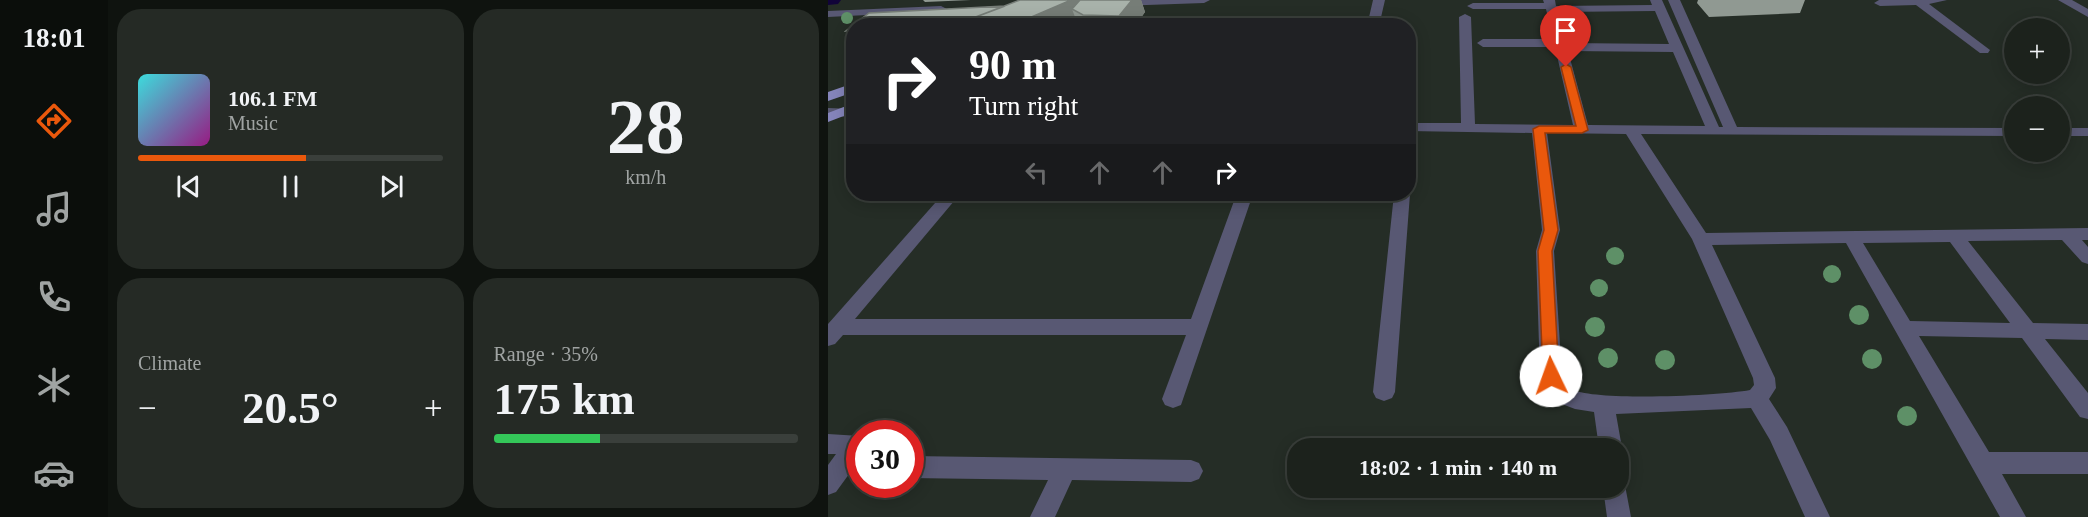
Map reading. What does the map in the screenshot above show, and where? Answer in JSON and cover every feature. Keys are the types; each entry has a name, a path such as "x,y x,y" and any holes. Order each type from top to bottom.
{"main road":[{"path":"828,97 846,90"},
{"path":"828,118 844,111"}],"street":[{"path":"828,4 912,0"},
{"path":"1111,2 1203,0"},
{"path":"1375,18 1379,0"},
{"path":"1674,0 1732,132"},
{"path":"1880,3 1941,0"},
{"path":"2064,0 2088,14"},
{"path":"1917,1 1984,50"},
{"path":"1473,6 1658,4 1714,131"},
{"path":"1550,5 1582,130"},
{"path":"828,14 958,9"},
{"path":"1465,17 1468,128"},
{"path":"1483,43 1677,48"},
{"path":"1416,127 1732,132 2004,132"},
{"path":"1539,129 1551,230 1545,251 1551,376 1555,388 1563,396 1604,404 1741,401 1756,398 1765,388 1764,378 1701,239 1631,130"},
{"path":"2070,132 2088,132"},
{"path":"833,333 946,201"},
{"path":"1173,399 1242,201"},
{"path":"1384,392 1401,201"},
{"path":"2066,234 2088,258"},
{"path":"1701,239 1850,235 2088,234"},
{"path":"1850,235 2014,517"},
{"path":"1954,235 2088,410"},
{"path":"833,333 1198,327"},
{"path":"1904,328 2088,332"},
{"path":"1756,398 1779,434 1818,517"},
{"path":"1604,404 1609,438"},
{"path":"828,444 856,445 843,472"},
{"path":"1983,463 2088,463"},
{"path":"924,466 1191,471"},
{"path":"1042,517 1065,469"},
{"path":"1616,498 1619,517"}],"building":[{"path":"1020,0 1071,0 1029,18 973,18"},
{"path":"1080,0 1132,0 1119,16 1083,15 1072,9"},
{"path":"1005,6 973,18 863,18 869,13"}],"route":[{"path":"1551,376 1545,251 1551,230 1539,129 1582,130 1566,67"}]}
